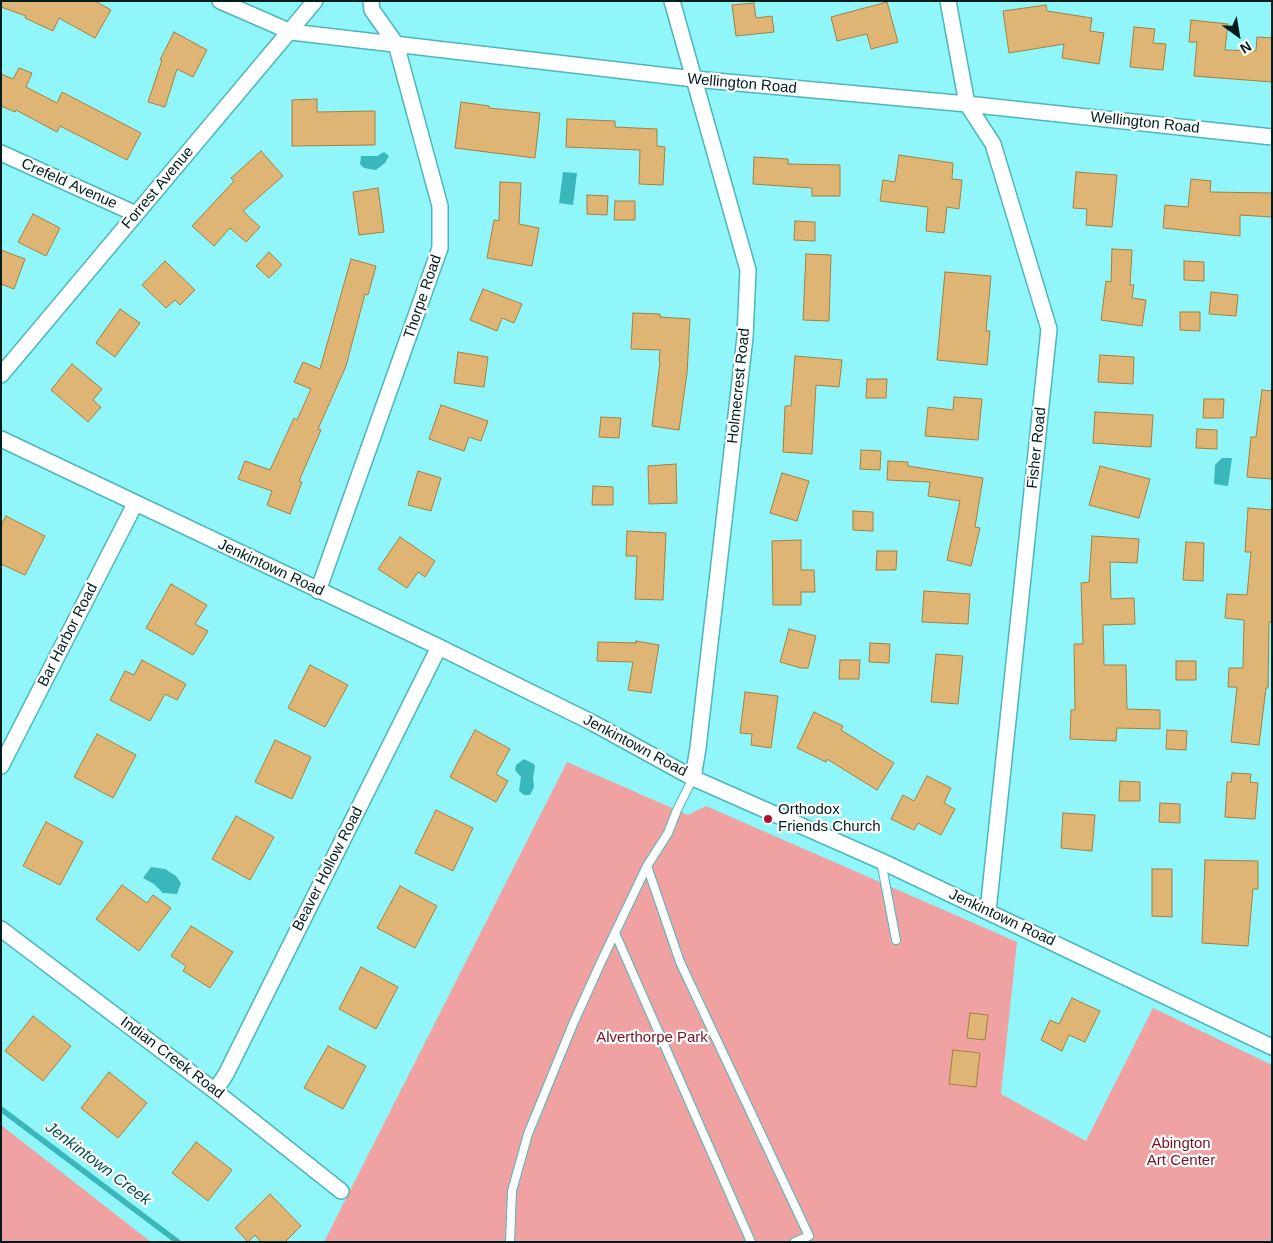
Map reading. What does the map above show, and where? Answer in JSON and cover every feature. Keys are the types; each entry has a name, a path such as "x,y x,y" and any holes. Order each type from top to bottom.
{"street":[{"name":"Wellington Road","path":"220,1 291,32 694,80 967,104 1272,137"},
{"name":"Forrest Avenue","path":"1,375 291,32 315,1"},
{"name":"Thorpe Road","path":"318,591 440,248 440,206 396,44 372,10 371,1"},
{"name":"Holmecrest Road","path":"672,1 748,270 745,338 693,778"},
{"name":"Fisher Road","path":"948,1 967,104 993,144 1049,329 988,911"},
{"name":"Crefeld Avenue","path":"1,153 136,214"},
{"name":"Jenkintown Road","path":"1,439 439,647 593,723 693,778 881,861 1272,1047"},
{"name":"Bar Harbor Road","path":"1,766 135,504"},
{"name":"Beaver Hollow Road","path":"215,1090 230,1065 439,647"},
{"name":"Indian Creek Road","path":"1,929 215,1090 341,1191"}],"lane":[{"path":"510,1242 512,1191 528,1134 573,1024 615,933 647,866 668,833 693,778"},
{"path":"881,861 896,940"},
{"path":"647,866 680,962 809,1236 795,1242"},
{"path":"615,933 751,1242"}],"green space":[{"name":"Alverthorpe Park","path":"567,762 688,815 706,806 1017,942 1001,1094 1086,1141 1153,1008 1272,1065 1272,1242 324,1242"},
{"path":"1,1125 151,1242 1,1242"}],"water":[{"path":"384,152 389,156 385,163 376,170 364,168 360,164 361,156 377,156"},
{"path":"563,172 577,173 573,205 559,203"},
{"path":"1222,458 1232,458 1228,486 1214,484 1215,465"},
{"path":"524,759 534,764 535,767 534,787 530,795 524,795 519,791 521,777 515,770 516,765"},
{"path":"151,867 165,869 176,876 181,883 177,894 163,893 154,884 143,878"}],"building":[{"path":"1,1 95,1 111,10 95,38 59,18 53,31 25,18 26,16 1,7"},
{"path":"887,2 898,42 871,49 867,34 837,41 831,17"},
{"path":"754,3 756,18 772,16 774,32 736,36 732,5"},
{"path":"1046,5 1047,11 1092,18 1090,31 1104,33 1099,64 1062,58 1064,44 1009,53 1003,11"},
{"path":"1191,20 1228,24 1225,50 1256,51 1257,37 1272,38 1272,82 1194,76 1197,42 1189,42"},
{"path":"1134,27 1155,29 1153,43 1166,44 1163,70 1130,67"},
{"path":"174,32 207,50 193,77 177,69 165,107 148,102 162,60 160,60"},
{"path":"19,68 32,73 26,87 57,103 62,92 141,133 127,160 60,126 57,132 16,110 15,112 1,106 1,74 13,79"},
{"path":"317,99 317,112 375,111 375,145 292,146 292,100"},
{"path":"461,102 489,106 489,108 540,113 535,158 455,148"},
{"path":"567,119 615,121 615,127 657,129 657,146 665,147 663,185 639,184 640,150 566,147"},
{"path":"261,151 283,176 243,211 260,227 246,242 230,228 214,246 192,226 234,181 231,178"},
{"path":"899,155 953,163 952,179 962,180 959,209 947,207 944,233 926,231 928,207 880,201 883,180 895,182"},
{"path":"754,157 788,159 788,164 840,165 840,196 812,196 812,188 753,184"},
{"path":"1076,172 1117,175 1112,227 1086,225 1087,209 1073,208"},
{"path":"1191,179 1211,181 1210,192 1272,193 1272,217 1240,215 1240,236 1163,228 1165,205 1188,207"},
{"path":"500,182 521,183 519,224 539,228 532,266 487,258 494,220 499,221"},
{"path":"378,188 384,232 359,235 353,192"},
{"path":"587,195 608,196 607,215 587,214"},
{"path":"615,201 635,201 635,220 614,220"},
{"path":"33,214 60,228 46,256 18,242"},
{"path":"795,221 815,222 815,241 794,240"},
{"path":"1112,249 1132,250 1130,285 1134,285 1132,298 1146,300 1142,326 1101,320 1106,281 1111,282"},
{"path":"1,250 25,259 14,289 1,284"},
{"path":"269,252 282,265 269,278 256,266"},
{"path":"806,254 831,255 829,321 803,320"},
{"path":"351,259 376,266 368,295 365,294 346,366 318,429 321,430 299,481 302,482 290,514 267,505 272,491 238,479 245,461 270,470 294,418 297,420 311,389 294,382 303,362 320,369"},
{"path":"165,261 195,290 180,305 175,300 166,308 142,285"},
{"path":"1184,261 1204,262 1204,281 1184,280"},
{"path":"945,272 991,276 986,331 990,331 987,365 937,360"},
{"path":"483,289 522,304 514,323 502,318 497,331 470,320"},
{"path":"1211,292 1238,295 1236,316 1209,314"},
{"path":"120,309 140,323 115,357 96,343"},
{"path":"1180,312 1200,312 1200,331 1180,330"},
{"path":"633,313 660,314 660,317 690,319 687,373 679,430 652,426 660,350 631,349"},
{"path":"458,352 488,357 484,387 454,383"},
{"path":"1100,355 1134,357 1133,384 1098,382"},
{"path":"795,356 842,360 839,387 816,385 812,454 783,452 785,406 791,406"},
{"path":"72,364 102,389 93,400 101,407 88,422 51,390"},
{"path":"867,379 887,379 886,398 866,398"},
{"path":"1262,390 1272,391 1272,479 1247,477 1251,437 1256,437"},
{"path":"954,397 982,399 978,440 925,436 928,407 953,410"},
{"path":"1204,399 1224,399 1223,418 1203,418"},
{"path":"441,405 488,421 481,441 469,437 464,451 429,439"},
{"path":"1095,412 1153,415 1151,447 1093,443"},
{"path":"601,417 621,418 619,438 599,437"},
{"path":"1197,429 1217,430 1217,449 1196,448"},
{"path":"861,450 881,451 880,470 860,469"},
{"path":"888,461 908,462 908,466 983,478 975,527 980,528 971,566 947,560 960,501 928,496 930,482 887,480"},
{"path":"676,464 677,503 649,504 648,466"},
{"path":"1100,466 1150,479 1139,518 1089,505"},
{"path":"418,471 441,478 431,511 408,505"},
{"path":"782,473 809,481 797,521 770,513"},
{"path":"593,486 613,487 613,505 592,505"},
{"path":"1248,508 1272,510 1272,622 1269,622 1268,688 1266,688 1259,745 1231,742 1237,687 1228,687 1229,668 1243,668 1244,620 1225,618 1227,594 1247,595 1251,552 1245,552"},
{"path":"853,511 873,512 873,531 853,530"},
{"path":"6,516 45,536 25,575 1,564 1,525"},
{"path":"627,531 666,533 663,600 635,599 637,556 626,556"},
{"path":"1092,536 1139,539 1137,563 1110,562 1111,599 1134,598 1135,624 1103,625 1104,665 1126,665 1127,709 1160,710 1160,729 1117,728 1116,741 1070,739 1071,710 1075,710 1074,644 1083,644 1081,583 1089,582"},
{"path":"400,537 435,561 425,577 418,572 407,588 378,569"},
{"path":"801,540 801,570 814,570 815,592 801,592 801,605 773,605 772,541"},
{"path":"1186,542 1204,543 1203,581 1183,580"},
{"path":"877,551 897,551 896,570 876,570"},
{"path":"171,584 207,605 195,624 208,631 193,655 146,628"},
{"path":"924,591 970,594 968,624 922,622"},
{"path":"789,629 816,636 808,668 780,662"},
{"path":"636,641 659,645 651,693 628,690 633,662 597,661 598,642 636,643"},
{"path":"870,643 890,644 889,663 869,662"},
{"path":"936,654 963,656 958,704 931,702"},
{"path":"142,660 186,684 177,700 165,694 150,721 110,700 125,671 134,675"},
{"path":"840,660 860,660 859,679 839,679"},
{"path":"1176,661 1196,661 1196,680 1176,680"},
{"path":"310,665 348,685 325,727 288,708"},
{"path":"745,692 778,696 771,748 751,745 752,734 740,733"},
{"path":"814,712 843,726 841,730 894,763 877,790 827,759 826,762 797,748"},
{"path":"475,730 510,749 496,774 508,781 496,802 450,777"},
{"path":"1167,730 1187,731 1186,750 1166,749"},
{"path":"97,734 136,755 113,798 74,777"},
{"path":"275,740 311,757 292,799 255,782"},
{"path":"1232,773 1251,774 1250,782 1258,783 1255,819 1225,817 1227,782 1231,782"},
{"path":"927,776 951,788 944,803 955,809 941,835 918,823 914,830 891,819 903,795 914,801"},
{"path":"1120,781 1140,782 1140,801 1119,801"},
{"path":"1160,803 1180,804 1180,823 1159,822"},
{"path":"436,810 473,828 453,871 415,853"},
{"path":"1063,813 1095,815 1092,851 1061,848"},
{"path":"236,816 274,837 250,880 212,859"},
{"path":"46,822 83,842 60,885 23,866"},
{"path":"1205,860 1258,861 1258,889 1253,889 1248,946 1202,943"},
{"path":"1152,869 1172,869 1172,917 1152,916"},
{"path":"122,885 147,903 153,895 171,908 139,951 96,919"},
{"path":"400,886 437,906 415,948 377,928"},
{"path":"191,926 233,952 210,988 183,971 186,966 171,956"},
{"path":"361,967 398,987 376,1029 339,1009"},
{"path":"1072,998 1100,1011 1085,1042 1069,1035 1062,1051 1041,1040 1050,1020 1059,1024"},
{"path":"970,1013 988,1015 985,1040 967,1038"},
{"path":"33,1016 71,1046 43,1081 5,1051"},
{"path":"328,1046 366,1066 343,1109 304,1088"},
{"path":"953,1050 980,1053 976,1087 949,1084"},
{"path":"109,1072 147,1103 118,1138 81,1108"},
{"path":"196,1142 232,1170 208,1201 172,1173"},
{"path":"270,1194 301,1226 285,1242 261,1242 255,1235 248,1242 235,1228"}],"waterway":[{"name":"Jenkintown Creek","path":"1,1109 178,1242"}],"place":[{"name":"Orthodox Friends Church","path":"768,819"}],"park label":[{"name":"Abington Art Center","path":"1181,1152"}]}
